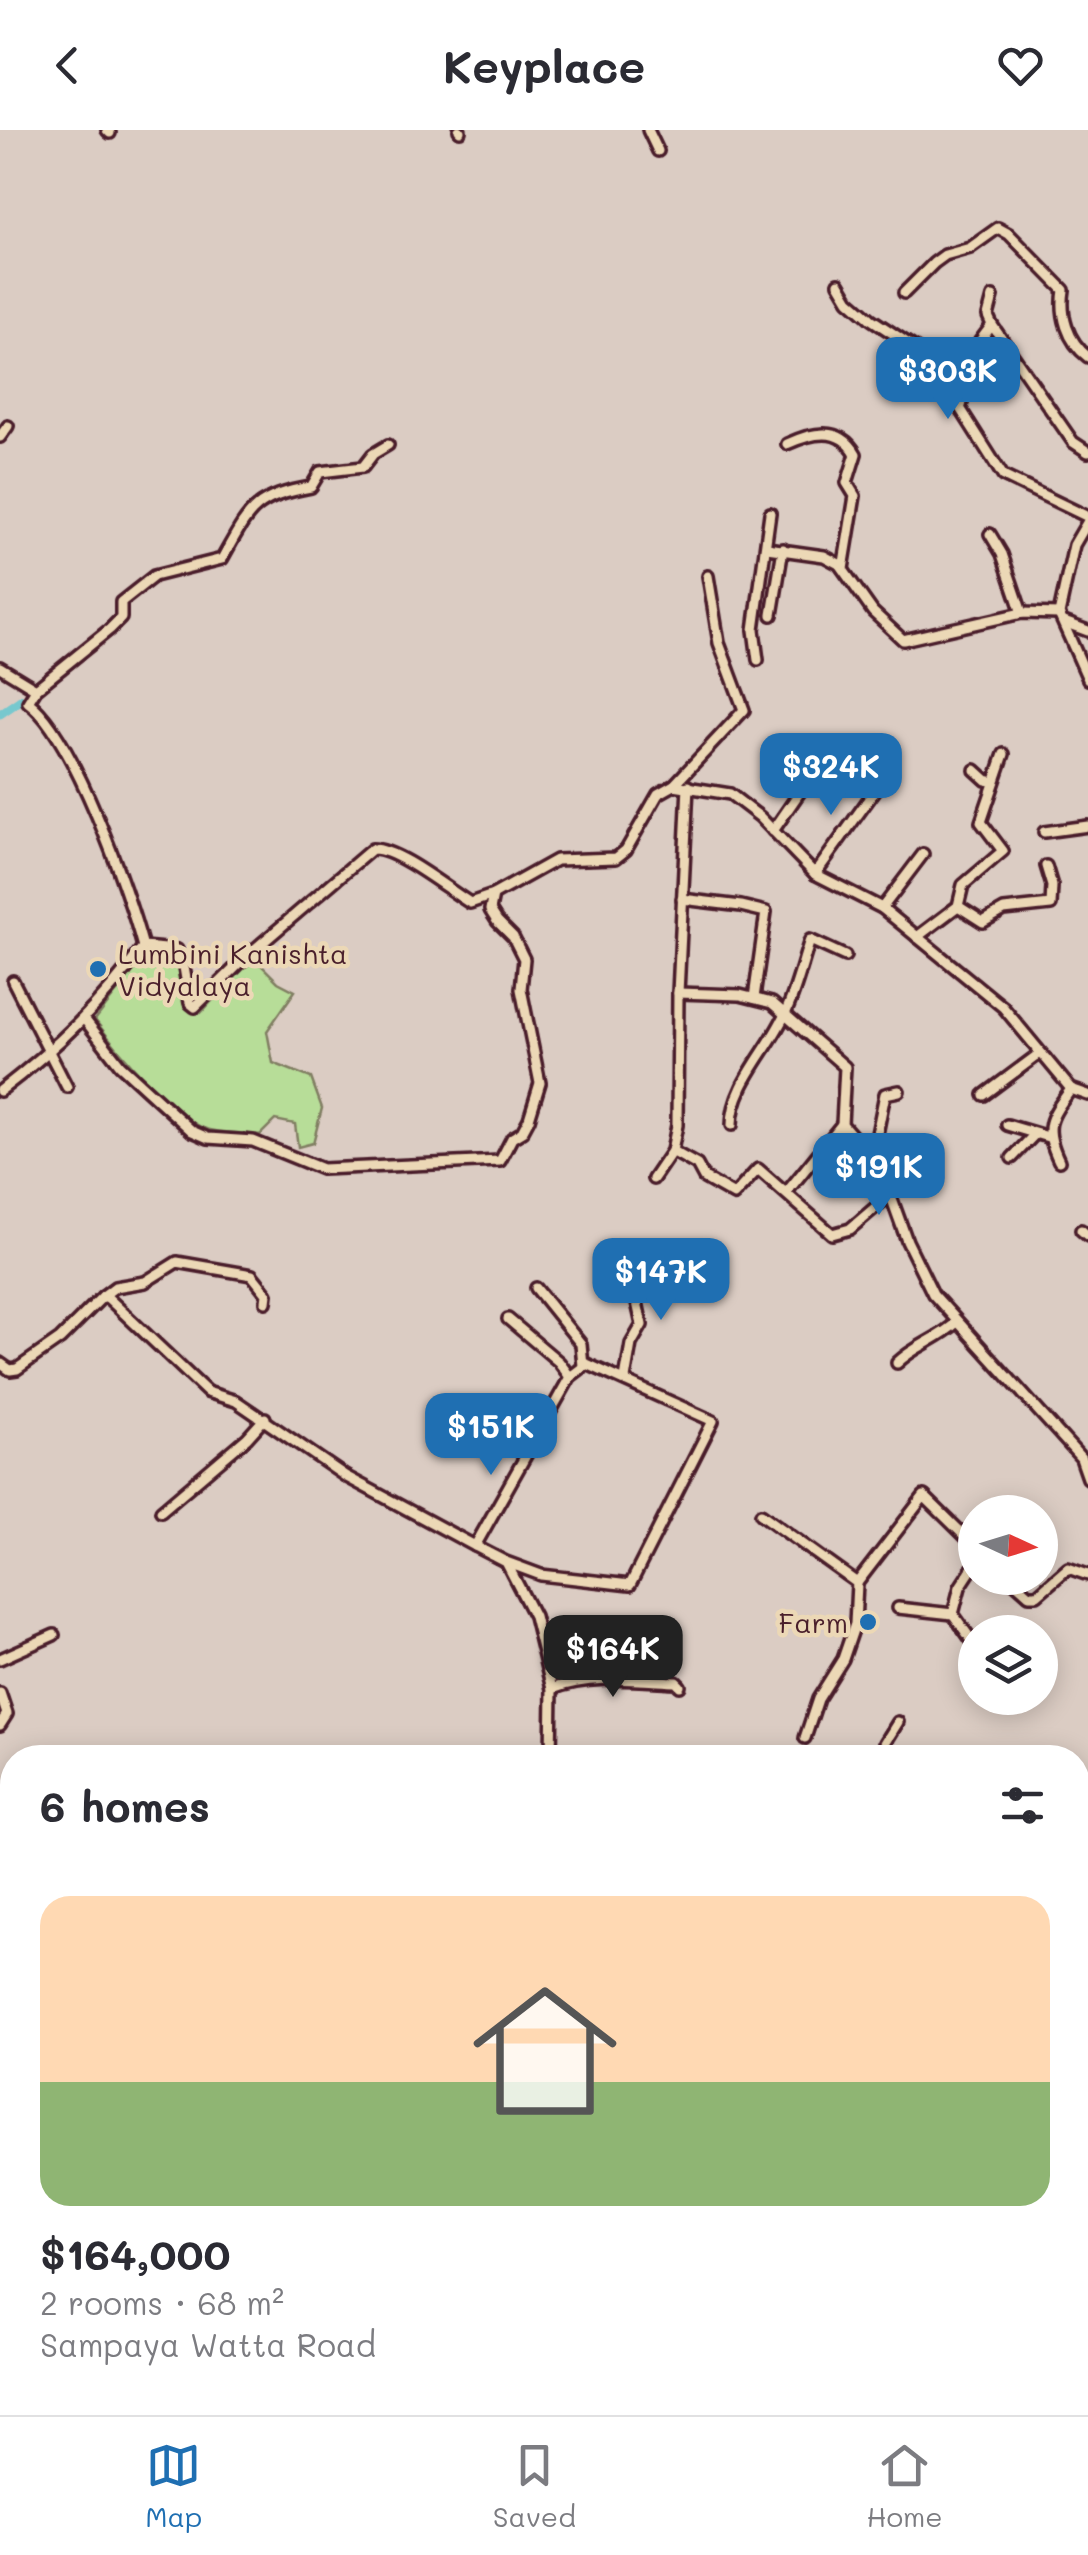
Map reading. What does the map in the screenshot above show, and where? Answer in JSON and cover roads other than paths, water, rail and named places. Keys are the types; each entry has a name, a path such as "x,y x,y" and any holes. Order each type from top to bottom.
{"street":[{"path":"648,130 658,151"},
{"path":"904,293 934,262 970,248 998,228 1009,234 1064,290 1061,310 1076,348 1088,357"},
{"path":"839,284 848,300 871,319 927,356 1002,476 1088,519 1074,545 1061,618 1088,679"},
{"path":"994,297 988,316 992,324 1073,442 1088,452"},
{"path":"960,406 980,341 992,324"},
{"path":"0,437 8,426"},
{"path":"786,444 809,434 829,433 850,443 856,454 847,483 855,496 843,569"},
{"path":"143,947 128,892 64,747 43,712 28,702 36,690 121,618 120,602 154,576 222,559 249,510 280,492 311,487 320,472 364,467 373,454 388,446"},
{"path":"758,660 754,630 770,513"},
{"path":"990,534 1002,554 1022,613"},
{"path":"767,548 824,556 843,569 873,612 903,640 1022,613 1061,618 1088,631"},
{"path":"772,615 783,549"},
{"path":"143,947 177,950 190,1003 195,1007 248,955 372,849 381,848 401,859 470,903 493,895 556,860 616,858 626,850 650,803 674,785 744,710 719,643 708,576"},
{"path":"0,667 36,690"},
{"path":"917,937 958,906 964,885 1003,851 981,822 1004,754"},
{"path":"774,832 817,767"},
{"path":"976,770 994,782"},
{"path":"674,785 730,794 815,874 882,908 1004,1008 1070,1089 1088,1095"},
{"path":"815,874 879,785"},
{"path":"654,1180 672,1151 678,1125 678,994 688,786"},
{"path":"1044,832 1088,826"},
{"path":"882,908 923,854"},
{"path":"958,906 983,922 1004,910 1050,905 1052,886 1046,866"},
{"path":"85,1020 120,1066 192,1131 208,1138 253,1141 322,1169 500,1161 512,1138 522,1132 529,1119 540,1083 521,990 524,959 513,937 496,922 490,910 493,895"},
{"path":"682,899 766,912 754,998"},
{"path":"732,1125 732,1112 743,1086 785,1014 810,940 845,956"},
{"path":"0,1091 85,1020 143,947"},
{"path":"13,982 67,1086"},
{"path":"678,994 740,994 772,1003 845,1067 842,1124 786,1193"},
{"path":"984,1095 1038,1054"},
{"path":"1059,1161 1048,1137 1056,1110 1070,1089"},
{"path":"872,1159 885,1094 899,1091"},
{"path":"842,1124 882,1169 907,1241 934,1294 1081,1458 1088,1478"},
{"path":"1008,1124 1048,1137"},
{"path":"1012,1158 1036,1134"},
{"path":"672,1151 696,1165 704,1178 734,1195 758,1169 832,1234 850,1229 891,1194"},
{"path":"625,1379 631,1344 642,1325 634,1293 648,1252"},
{"path":"0,1363 10,1370 17,1369 60,1339 115,1287 145,1282 177,1262 252,1275 267,1294 266,1302"},
{"path":"536,1288 581,1344 583,1366"},
{"path":"104,1296 206,1392 236,1401 265,1418 345,1476 475,1546 506,1562 540,1575 630,1585 712,1421 625,1379 588,1364 583,1366 570,1377 475,1546"},
{"path":"508,1320 570,1377"},
{"path":"896,1363 911,1349 942,1336 957,1322"},
{"path":"162,1511 265,1418"},
{"path":"804,1738 818,1699 849,1642 857,1583 924,1496 958,1529"},
{"path":"760,1514 857,1583"},
{"path":"506,1562 534,1616 552,1689 551,1745"},
{"path":"1058,1576 1068,1568 1088,1575"},
{"path":"952,1614 958,1594"},
{"path":"898,1608 952,1614 958,1622"},
{"path":"0,1660 54,1635"},
{"path":"552,1689 566,1684 628,1679 676,1682 680,1686"},
{"path":"0,1693 8,1714 0,1725"},
{"path":"885,1745 898,1722"}],"waterway":[{"path":"0,714 22,699"}],"place":[{"name":"Lumbini Kanishta Vidyalaya","path":"98,969"},
{"name":"Farm","path":"868,1622"}]}
